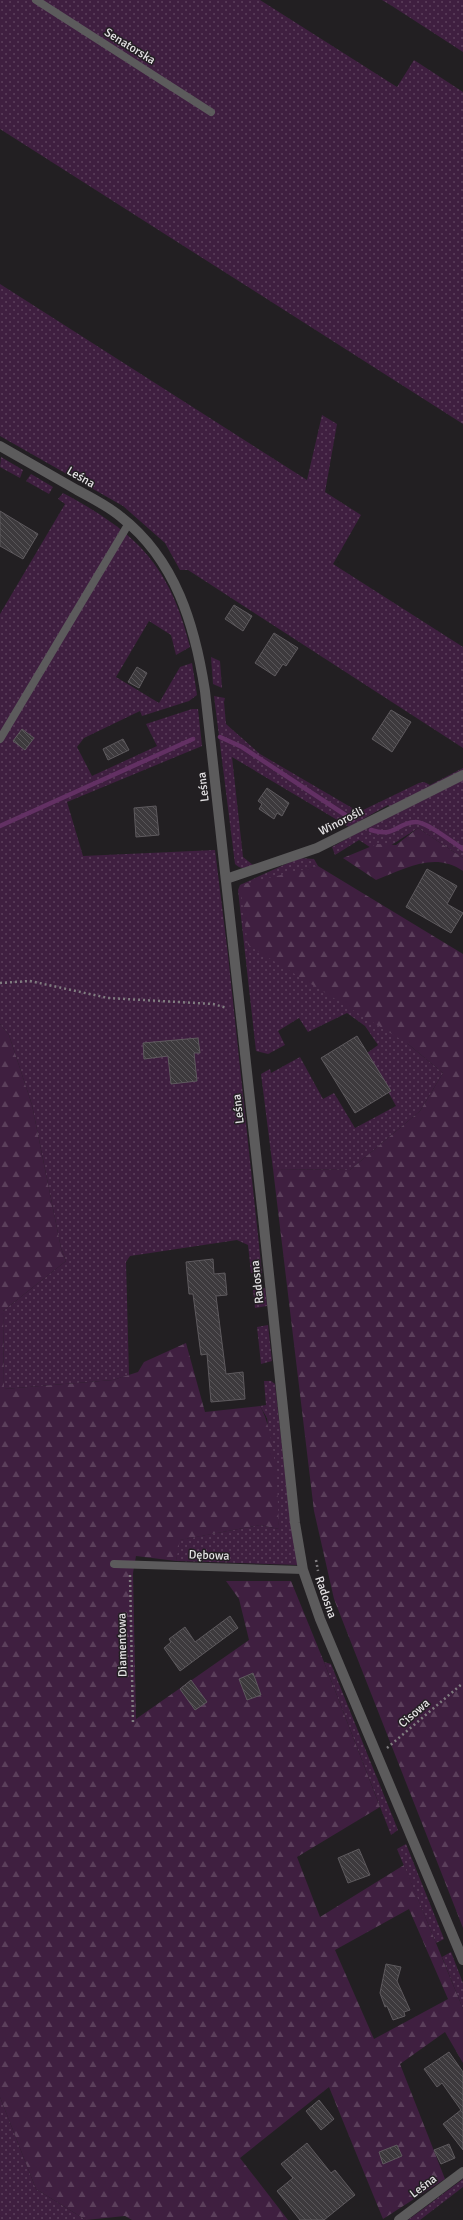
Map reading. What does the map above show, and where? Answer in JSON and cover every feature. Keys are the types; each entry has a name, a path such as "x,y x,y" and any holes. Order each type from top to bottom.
{"street":[{"name":"Leśna","path":"0,446 104,505 129,523 152,548 170,573 192,626 199,655 204,691 263,1217"},
{"name":"Winorośli","path":"226,879 317,848 463,775"},
{"name":"Radosna","path":"263,1217 294,1516 303,1570 320,1619 376,1757 463,1960"},
{"name":"Leśna","path":"399,2220 463,2172"}],"lane":[{"name":"Senatorska","path":"36,0 211,112"},
{"path":"0,739 129,523"},
{"name":"Dębowa","path":"114,1564 303,1570"}],"path":[{"path":"0,983 30,981 108,998 214,1004 240,1012"},
{"name":"Diamentowa","path":"129,1565 133,1724"},
{"name":"Cisowa","path":"376,1757 463,1683"}],"green space":[{"path":"0,0 260,0 397,87 414,60 463,92 463,424 0,129"},
{"path":"382,0 463,0 463,52 392,6"},
{"path":"0,284 307,480 322,415 337,424 325,492 361,515 333,564 463,647 463,748 188,570 180,570 165,543 123,506 0,436"},
{"path":"1,457 23,470 20,478 0,467"},
{"path":"31,474 53,487 49,494 26,481"},
{"path":"63,493 89,507 111,522 130,537 146,554 160,573 172,594 182,618 190,647 176,655 171,635 149,621 116,677 159,703 180,667 192,663 197,695 189,701 142,716 140,711 84,738 77,747 92,776 157,746 146,724 192,709 198,709 202,746 67,802 83,856 215,850 228,955 262,1273 251,1273 248,1245 237,1240 130,1256 126,1262 129,1375 113,1380 4,1389 3,1311 66,1261 61,1248 32,1105 9,1035 0,1024 0,614 65,504 58,499"},
{"path":"211,657 220,661 222,688 213,684"},
{"path":"214,696 225,698 226,724 260,754 359,812 419,783 424,782 430,785 463,768 463,858 418,828 379,853 359,840 335,855 332,847 396,811 388,805 349,827 232,757 243,857 253,865 243,868 237,866 235,864"},
{"path":"418,828 463,858 463,871 452,865 441,862 430,862 409,867 376,880 343,858 377,844 396,845"},
{"path":"299,858 314,859 318,866 292,873 408,1044 443,1073 420,1111 350,1170 273,1169 261,1074 270,1069 271,1073 300,1057 323,1099 334,1093 355,1128 396,1106 367,1053 378,1045 365,1026 347,1013 308,1032 299,1018 278,1031 285,1045 268,1054 256,1051 238,890 240,885"},
{"path":"318,866 463,954 463,1928 334,1599 314,1511 273,1169 350,1170 420,1111 443,1073 408,1044 248,945 240,885"},
{"path":"0,1024 9,1035 32,1105 61,1248 66,1261 3,1311 4,1389 113,1380 138,1372 144,1362 186,1343 205,1412 260,1406 270,1432 277,1483 279,1529 260,1525 180,1540 176,1561 136,1556 133,1573 136,1719 249,1640 239,1599 226,1581 291,1581 380,1807 297,1857 320,1917 404,1865 463,2009 463,2063 445,2032 400,2064 445,2179 383,2219 329,2087 240,2158 288,2220 132,2220 125,2216 86,2220 36,2189 0,2097","holes":["409,1909 448,1999 374,2039 335,1950"]},
{"path":"265,1288 267,1306 255,1308 253,1290"},
{"path":"268,1325 272,1361 261,1364 257,1327"},
{"path":"264,1381 271,1381 275,1384 289,1509 298,1565 176,1561 179,1540 260,1525 279,1529 267,1418 260,1406 266,1405"},
{"path":"324,1662 331,1664 398,1830 391,1835"},
{"path":"406,1844 444,1939 436,1943 397,1849"},
{"path":"451,1952 463,1983 463,2009 442,1957"},
{"path":"0,2097 36,2189 86,2220 0,2220"},
{"path":"463,2179 463,2187 420,2220 408,2220"}],"building":[{"path":"0,511 38,534 23,559 0,546"},
{"path":"234,605 252,616 243,631 225,619"},
{"path":"274,633 298,648 286,666 283,664 275,676 255,663"},
{"path":"137,667 147,673 139,688 128,682"},
{"path":"391,710 411,722 392,752 372,739"},
{"path":"22,729 34,738 25,750 13,741"},
{"path":"123,739 129,750 108,760 103,749"},
{"path":"267,788 289,803 282,816 277,813 274,819 259,809 262,804 258,801"},
{"path":"156,806 159,835 136,837 134,808"},
{"path":"427,869 457,886 447,904 463,913 451,933 406,907"},
{"path":"357,1036 391,1091 355,1113 321,1058"},
{"path":"198,1038 200,1053 194,1053 197,1081 171,1084 168,1056 144,1059 143,1043"},
{"path":"213,1259 214,1274 225,1273 227,1295 216,1296 226,1374 243,1372 245,1399 211,1402 207,1354 201,1355 193,1294 189,1294 186,1262"},
{"path":"230,1616 238,1628 180,1671 164,1648 171,1642 169,1639 185,1627 195,1642"},
{"path":"253,1673 261,1695 247,1700 239,1679"},
{"path":"191,1680 207,1702 195,1710 180,1689"},
{"path":"359,1849 370,1875 348,1883 338,1858"},
{"path":"386,1964 401,1967 397,1981 410,2010 404,2012 405,2016 393,2020 387,2006 385,2007 380,1993"},
{"path":"449,2052 463,2072 463,2150 443,2124 461,2110 442,2083 437,2087 424,2069"},
{"path":"319,2100 334,2119 321,2130 306,2111"},
{"path":"307,2143 331,2173 335,2170 355,2195 324,2220 300,2220 277,2191 293,2178 281,2164"},
{"path":"449,2144 455,2158 441,2164 434,2150"},
{"path":"397,2145 402,2156 383,2164 379,2152"}],"waterway":[{"path":"220,737 242,747 353,820"},
{"path":"0,826 193,739"},
{"path":"371,830 386,832 409,823 420,823 432,828 463,849"}]}
